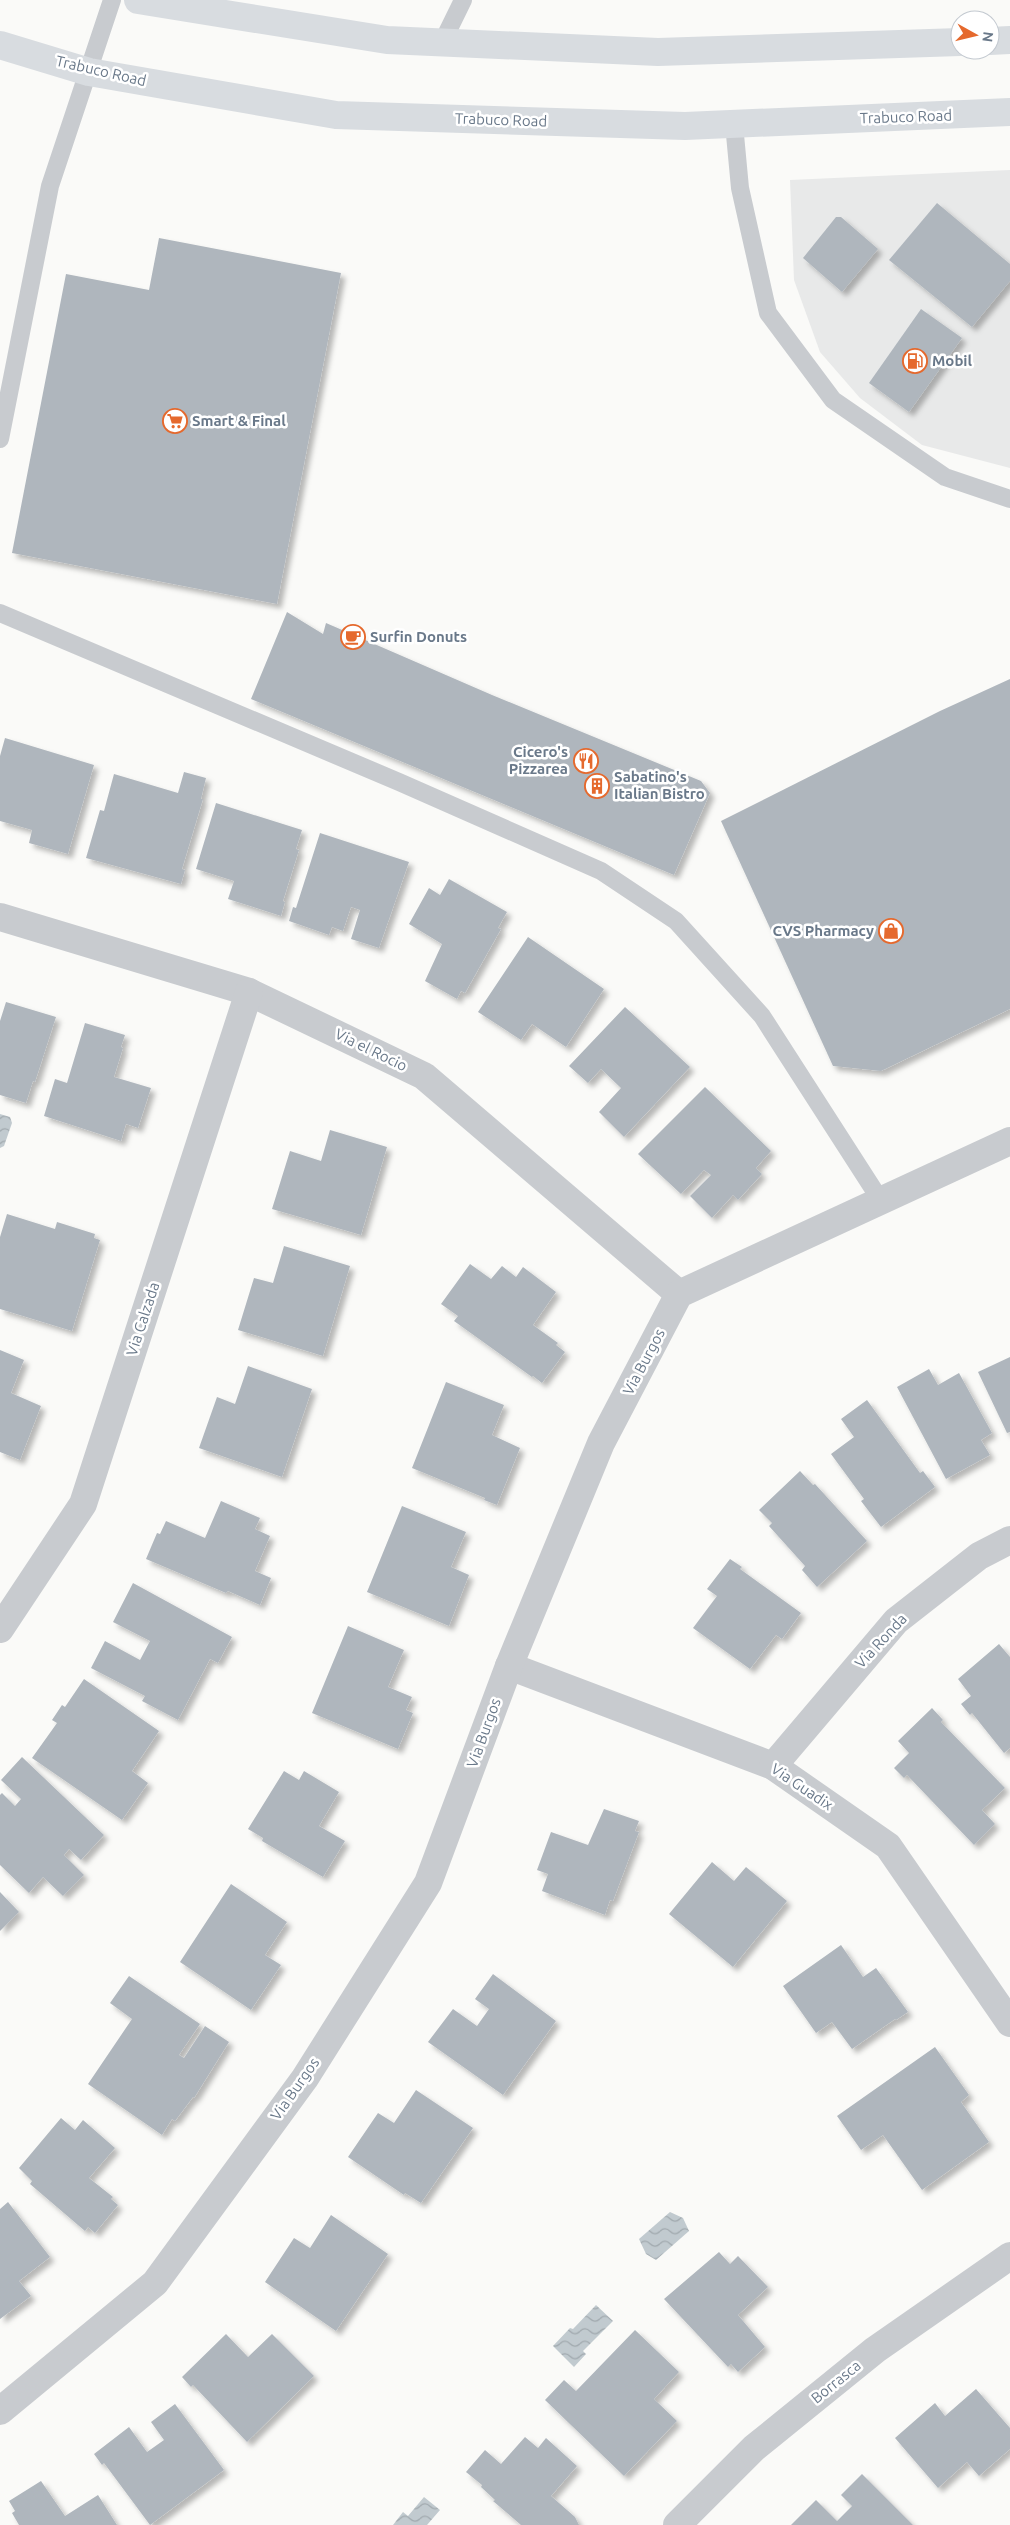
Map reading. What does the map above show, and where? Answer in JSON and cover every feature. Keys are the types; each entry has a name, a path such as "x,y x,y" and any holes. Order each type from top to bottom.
{"main road":[{"path":"138,0 387,40 442,43 658,52 950,42"},
{"name":"Trabuco Road","path":"0,45 89,72 336,115 685,126 1010,112"}],"street":[{"name":"Via el Rocio","path":"0,917 249,992 424,1076 679,1294"},
{"name":"Via Calzada","path":"0,1629 83,1504 249,992"},
{"path":"679,1294 1010,1141"},
{"name":"Via Burgos","path":"0,2411 155,2283 305,2078 428,1883 508,1666 601,1443 679,1294"},
{"name":"Via Ronda","path":"773,1766 896,1621 979,1556 1010,1540"},
{"name":"Via Guadix","path":"508,1666 773,1766 888,1846 1010,2023"},
{"name":"Borrasca","path":"677,2525 754,2448 875,2350 1010,2256"}],"lane":[{"path":"0,439 50,186 112,0"},
{"path":"442,43 463,0"},
{"path":"734,124 740,188 768,313 833,400 945,477 1010,499"},
{"path":"0,613 601,870 676,921 762,1016 881,1201"}],"shaded area":[{"path":"1010,170 1010,468 922,445 860,398 820,352 794,280 790,180"}],"water":[{"path":"0,1114 10,1117 12,1123 4,1146 0,1148"},
{"path":"670,2212 683,2218 689,2231 656,2260 646,2254 639,2239"},
{"path":"596,2305 613,2321 583,2351 586,2354 574,2367 553,2346"},
{"path":"424,2497 440,2510 427,2525 393,2525 403,2512 408,2516"}],"building":[{"path":"937,203 1010,264 1010,281 972,327 889,260"},
{"path":"836,217 841,217 878,249 842,292 803,258"},
{"name":"Smart & Final","path":"159,238 341,273 277,604 12,553 66,274 149,290"},
{"name":"Mobil","path":"921,309 962,338 909,412 869,383"},
{"path":"287,612 323,634 326,623 492,695 701,781 710,793 674,875 251,699"},
{"name":"CVS Pharmacy","path":"1010,679 1010,1009 881,1071 833,1066 721,821 940,711"},
{"path":"5,738 94,765 68,854 29,843 32,830 0,821 0,756"},
{"path":"184,772 206,778 201,799 203,799 182,869 185,870 181,884 86,858 100,810 104,811 114,774 178,793"},
{"path":"216,803 302,830 296,849 299,850 283,901 285,902 281,916 228,899 234,881 196,869"},
{"path":"320,833 409,862 379,948 351,939 360,910 351,907 343,931 332,927 329,935 289,921 293,907 296,908"},
{"path":"449,879 507,912 498,928 501,929 465,993 461,991 457,999 425,981 442,944 409,924 429,888 440,895"},
{"path":"528,937 604,989 566,1047 532,1024 521,1040 478,1012"},
{"path":"6,1002 56,1017 35,1082 33,1081 26,1103 0,1095 0,1021"},
{"path":"625,1007 690,1067 624,1137 599,1112 621,1088 601,1069 588,1083 569,1066"},
{"path":"85,1023 125,1035 114,1077 151,1088 138,1128 126,1124 121,1141 44,1116 55,1079 67,1083"},
{"path":"705,1087 771,1151 756,1168 762,1174 738,1200 733,1195 712,1218 690,1196 711,1175 704,1170 681,1194 638,1154"},
{"path":"330,1130 387,1147 361,1235 272,1209 290,1151 321,1161"},
{"path":"7,1214 55,1229 57,1222 95,1234 94,1238 100,1240 72,1331 0,1309 0,1237"},
{"path":"284,1246 350,1266 323,1356 238,1330 254,1278 273,1283"},
{"path":"470,1264 491,1279 502,1266 516,1277 523,1267 556,1292 533,1325 558,1343 556,1345 565,1352 542,1383 454,1321 458,1316 441,1304"},
{"path":"0,1350 24,1360 11,1393 41,1406 20,1460 0,1452"},
{"path":"1010,1357 1010,1432 1007,1433 978,1372"},
{"path":"248,1366 312,1389 282,1477 199,1448 217,1397 235,1404"},
{"path":"929,1369 938,1385 959,1373 992,1433 981,1440 990,1455 946,1479 897,1387"},
{"path":"446,1382 504,1405 492,1435 520,1448 497,1505 484,1500 485,1498 412,1468"},
{"path":"867,1400 920,1473 923,1471 935,1487 881,1527 861,1501 864,1499 831,1454 854,1437 841,1419"},
{"path":"800,1471 813,1485 815,1484 867,1541 817,1587 802,1570 805,1566 769,1526 772,1523 759,1510"},
{"path":"221,1501 260,1518 255,1529 270,1536 255,1571 271,1578 260,1605 228,1591 226,1593 146,1559 157,1533 160,1534 166,1521 205,1538"},
{"path":"402,1506 466,1532 451,1567 469,1575 449,1626 367,1592"},
{"path":"730,1559 742,1567 740,1569 801,1613 782,1639 776,1635 750,1669 693,1628 717,1596 707,1589"},
{"path":"133,1583 232,1637 218,1663 210,1659 178,1720 142,1701 145,1696 91,1668 105,1641 140,1660 150,1641 113,1622"},
{"path":"348,1626 404,1650 388,1687 412,1697 406,1710 413,1713 398,1749 312,1713"},
{"path":"999,1644 1010,1657 1010,1748 1004,1753 972,1713 970,1715 961,1704 971,1696 958,1679"},
{"path":"84,1679 159,1731 132,1771 148,1783 122,1820 32,1758 57,1723 52,1720 62,1705 65,1707"},
{"path":"932,1708 943,1720 941,1722 1005,1788 982,1810 995,1824 974,1845 907,1775 904,1778 894,1768 909,1753 898,1741"},
{"path":"22,1757 104,1835 81,1860 69,1849 64,1855 84,1875 63,1896 43,1877 29,1893 0,1865 0,1795 2,1793 15,1806 21,1799 1,1780"},
{"path":"284,1771 299,1780 304,1771 339,1792 319,1826 345,1841 323,1877 262,1841 263,1838 248,1829"},
{"path":"604,1809 639,1821 635,1831 639,1832 613,1901 610,1900 605,1915 542,1891 548,1874 537,1870 551,1832 588,1845"},
{"path":"712,1862 734,1881 746,1867 787,1901 733,1967 669,1914"},
{"path":"231,1884 287,1922 265,1955 281,1965 251,2010 180,1962"},
{"path":"0,1892 19,1912 0,1931"},
{"path":"841,1945 863,1977 876,1968 908,2012 852,2049 832,2022 816,2033 783,1986"},
{"path":"493,1974 556,2021 503,2095 428,2042 453,2009 477,2026 489,2009 475,1999"},
{"path":"129,1976 200,2024 179,2055 184,2058 205,2026 229,2042 194,2098 175,2121 172,2119 162,2135 88,2084 132,2019 110,2003"},
{"path":"935,2047 969,2095 961,2102 989,2142 922,2190 883,2135 861,2150 837,2116"},
{"path":"416,2090 473,2128 421,2203 405,2193 404,2195 348,2157 378,2113 394,2123"},
{"path":"61,2118 75,2130 83,2120 115,2148 89,2178 113,2197 111,2199 118,2205 95,2233 88,2227 85,2231 30,2184 32,2181 19,2168"},
{"path":"8,2202 50,2257 19,2281 31,2296 0,2319 0,2209"},
{"path":"331,2215 388,2254 336,2331 265,2282 294,2238 310,2248"},
{"path":"719,2252 730,2264 738,2256 768,2287 738,2315 765,2347 738,2372 731,2364 728,2367 664,2299"},
{"path":"635,2330 679,2372 654,2399 677,2421 624,2476 545,2400 564,2380 576,2391"},
{"path":"226,2334 248,2357 272,2334 314,2376 247,2442 193,2385 191,2387 182,2377"},
{"path":"976,2389 1010,2428 1010,2449 979,2476 967,2462 938,2488 895,2438 935,2403 945,2416"},
{"path":"175,2404 224,2470 150,2525 104,2463 102,2465 94,2454 129,2427 147,2452 164,2440 151,2422"},
{"path":"525,2437 538,2448 546,2438 577,2466 551,2496 575,2517 579,2525 521,2525 493,2501 495,2500 481,2487 482,2485 466,2472 485,2450 501,2464"},
{"path":"862,2474 913,2525 791,2525 816,2500 837,2521 852,2506 841,2495"},
{"path":"41,2481 65,2516 98,2495 117,2525 19,2525 12,2513 15,2511 9,2501"}],"place":[{"name":"Mobil","path":"915,361"},
{"name":"Smart & Final","path":"175,421"},
{"name":"Surfin Donuts","path":"353,637"},
{"name":"Cicero's Pizzarea","path":"586,761"},
{"name":"Sabatino's Italian Bistro","path":"597,786"},
{"name":"CVS Pharmacy","path":"891,931"}]}
